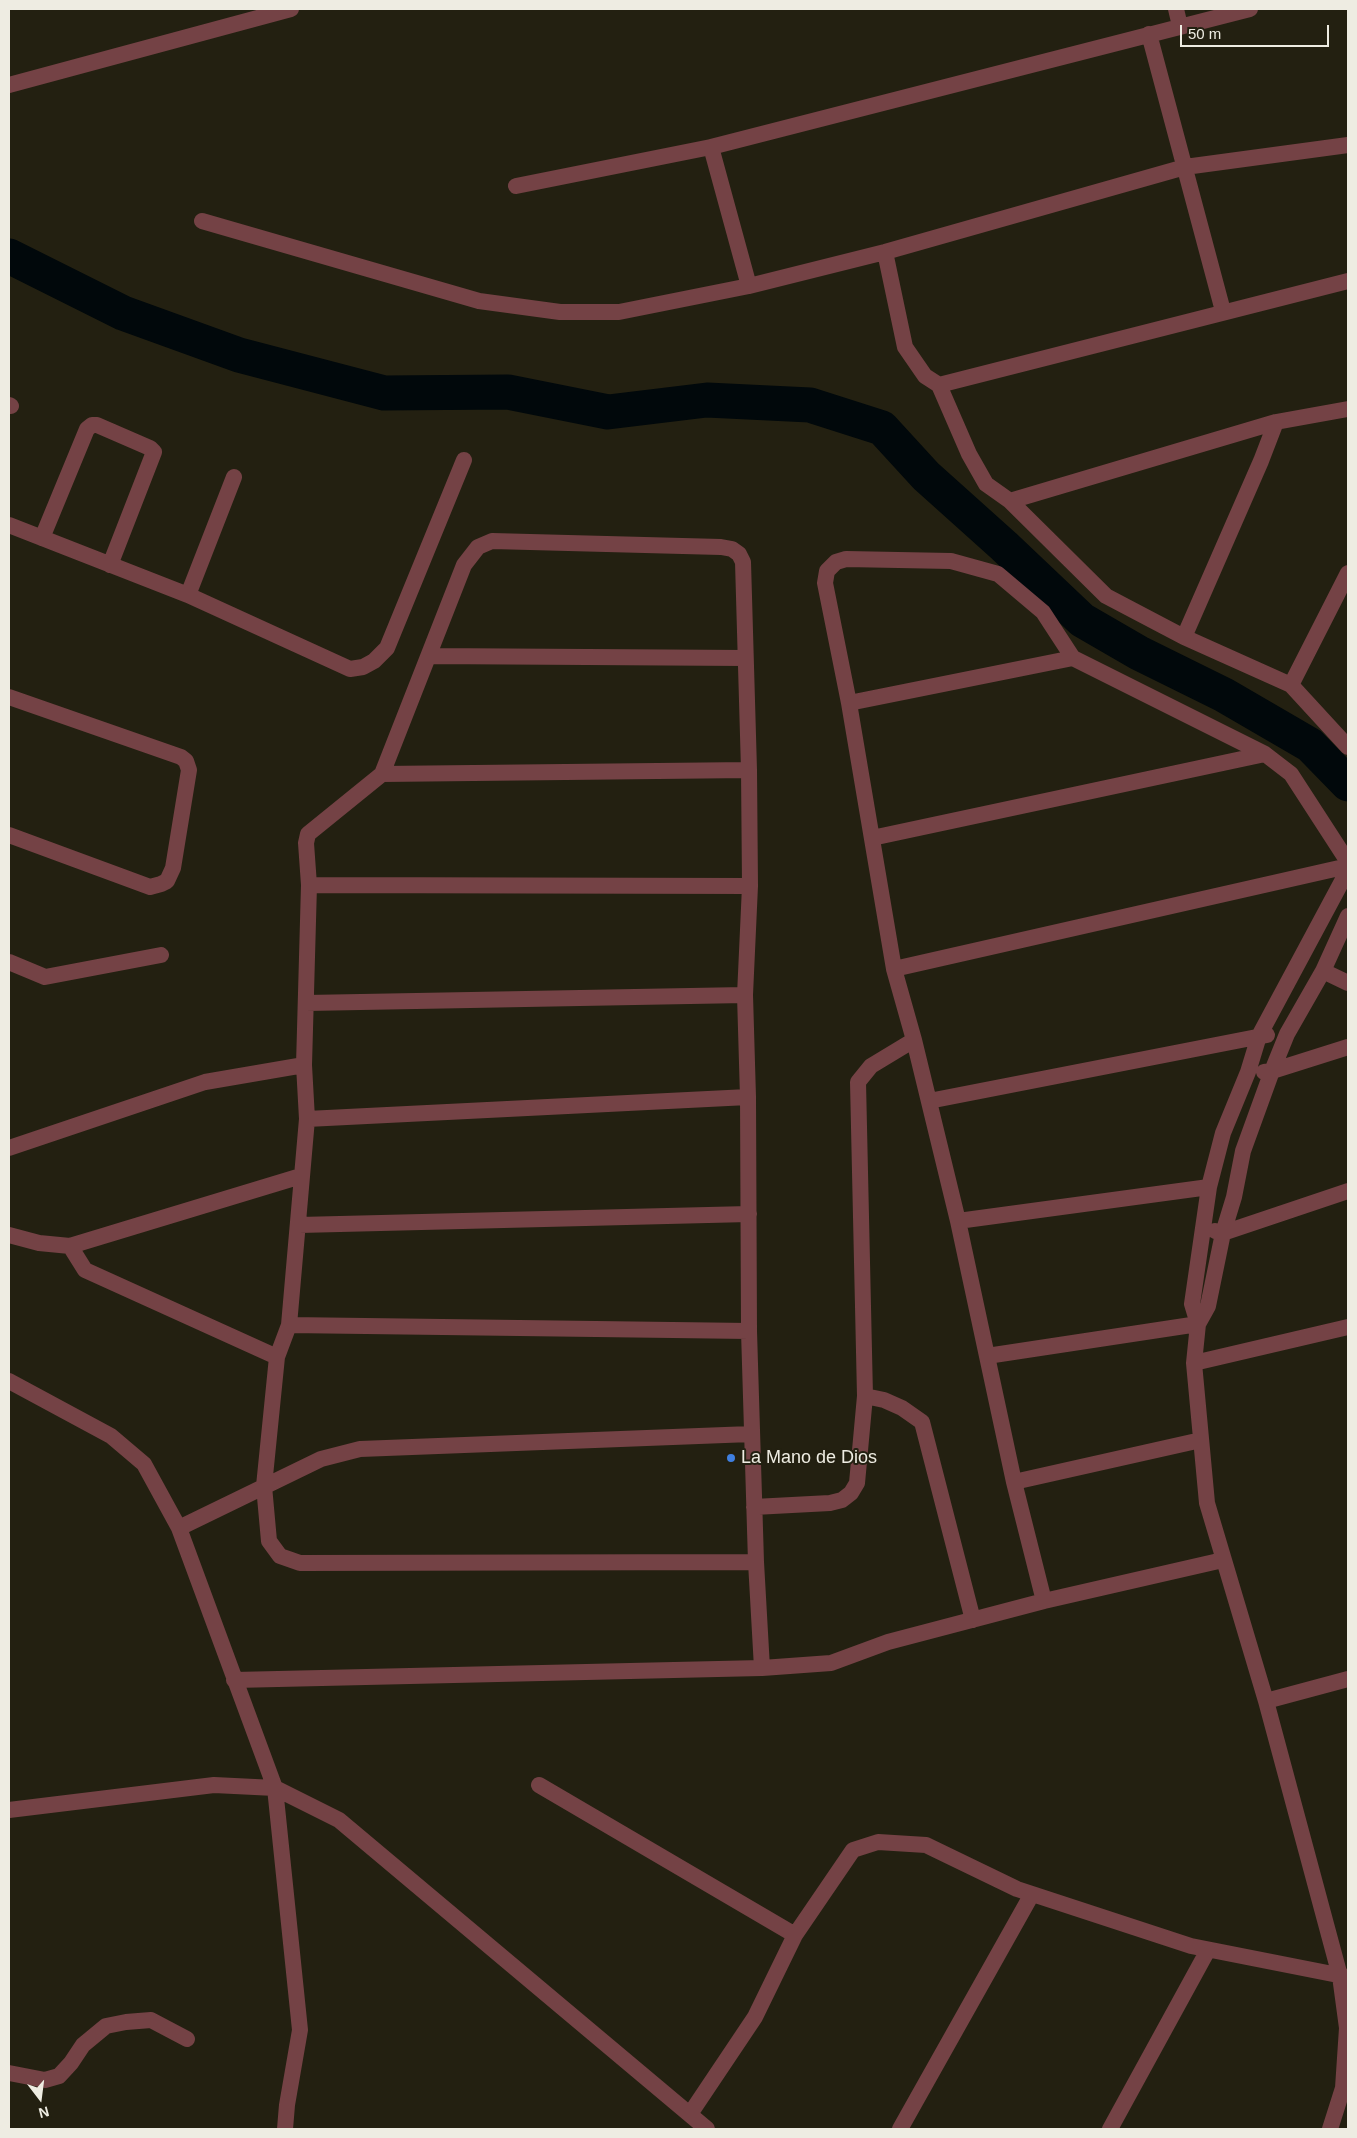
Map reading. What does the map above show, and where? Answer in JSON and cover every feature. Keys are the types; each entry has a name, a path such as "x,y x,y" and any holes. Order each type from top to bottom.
{"street":[{"path":"9,85 291,9"},
{"path":"1176,9 1180,26"},
{"path":"516,186 710,147 1250,9"},
{"path":"1150,34 1223,311"},
{"path":"202,221 479,301 560,312 619,312 749,286 885,252 1185,167 1348,145"},
{"path":"710,147 749,286"},
{"path":"885,252 905,347 925,376 939,385 968,454 986,484 1010,501 1106,596 1184,637 1291,685 1348,746"},
{"path":"939,385 1223,311 1348,281"},
{"path":"1010,501 1276,422 1348,409"},
{"path":"1184,637 1261,461 1276,422"},
{"path":"42,538 87,430 92,425 97,425 150,448 154,452 110,565"},
{"path":"9,525 188,595 350,669 363,668 374,662 387,648 464,460"},
{"path":"188,595 234,477"},
{"path":"756,1562 300,1563 280,1556 269,1541 264,1486 278,1357 289,1325 299,1225 301,1176 308,1119 304,1065 309,886 306,843 308,834 382,774 464,565 478,547 492,541 732,549 739,554 743,562 749,770 750,886 745,995 748,1097 749,1331 751,1434 762,1668"},
{"path":"1044,1601 1014,1482 958,1221 914,1040 894,969 849,703 825,583 827,571 836,562 846,559 951,561 998,574 1043,612 1073,658 1265,754 1291,774 1348,862"},
{"path":"1291,685 1348,573"},
{"path":"429,656 746,658"},
{"path":"849,703 1073,658"},
{"path":"9,697 181,757 186,761 189,770 173,868 167,880 161,884 150,887 9,835"},
{"path":"872,838 1265,754"},
{"path":"382,774 749,770"},
{"path":"894,969 1348,866"},
{"path":"1330,2129 1343,2088 1347,2036 1344,1976 1266,1701 1207,1503 1194,1363 1198,1324 1192,1304 1209,1187 1223,1133 1248,1072 1260,1036 1348,870"},
{"path":"309,886 750,886"},
{"path":"1198,1324 1208,1306 1243,1151 1272,1071 1287,1034 1323,971 1348,916"},
{"path":"9,962 45,977 161,955"},
{"path":"1323,971 1348,982"},
{"path":"306,1003 745,995"},
{"path":"929,1101 1260,1036 1287,1034"},
{"path":"754,1507 830,1503 842,1500 851,1493 858,1483 866,1396 858,1082 871,1066 914,1040"},
{"path":"1248,1072 1272,1071 1348,1047"},
{"path":"9,1148 205,1082 304,1065"},
{"path":"308,1119 748,1097"},
{"path":"9,1235 39,1243 70,1246 301,1176"},
{"path":"958,1221 1209,1187"},
{"path":"1203,1228 1223,1233 1348,1191"},
{"path":"299,1225 749,1214"},
{"path":"70,1246 85,1270 278,1357"},
{"path":"987,1356 1198,1324"},
{"path":"289,1325 749,1331"},
{"path":"1194,1363 1348,1327"},
{"path":"9,1382 111,1436 144,1464 179,1528 274,1788 300,2030 287,2105 286,2129"},
{"path":"866,1396 884,1400 922,1422 973,1620"},
{"path":"179,1528 320,1458 360,1449 751,1434"},
{"path":"1014,1482 1201,1440"},
{"path":"234,1680 762,1668 831,1663 888,1642 1044,1601 1223,1560"},
{"path":"1266,1701 1348,1679"},
{"path":"539,1785 795,1936"},
{"path":"9,1810 214,1786 274,1788 339,1820 707,2129"},
{"path":"690,2114 755,2017 795,1936 853,1850 878,1842 926,1845 1017,1889 1191,1946 1344,1976"},
{"path":"900,2129 1032,1894"},
{"path":"1110,2129 1208,1950"},
{"path":"9,2073 45,2080 59,2076 72,2064 83,2045 106,2026 126,2022 151,2020 187,2039"}],"waterway":[{"path":"9,256 123,313 239,355 384,393 508,392 608,412 707,400 810,405 882,428 926,476 1082,620 1139,653 1224,695 1310,745 1348,784"}],"place":[{"name":"La Mano de Dios","path":"731,1458"}]}
